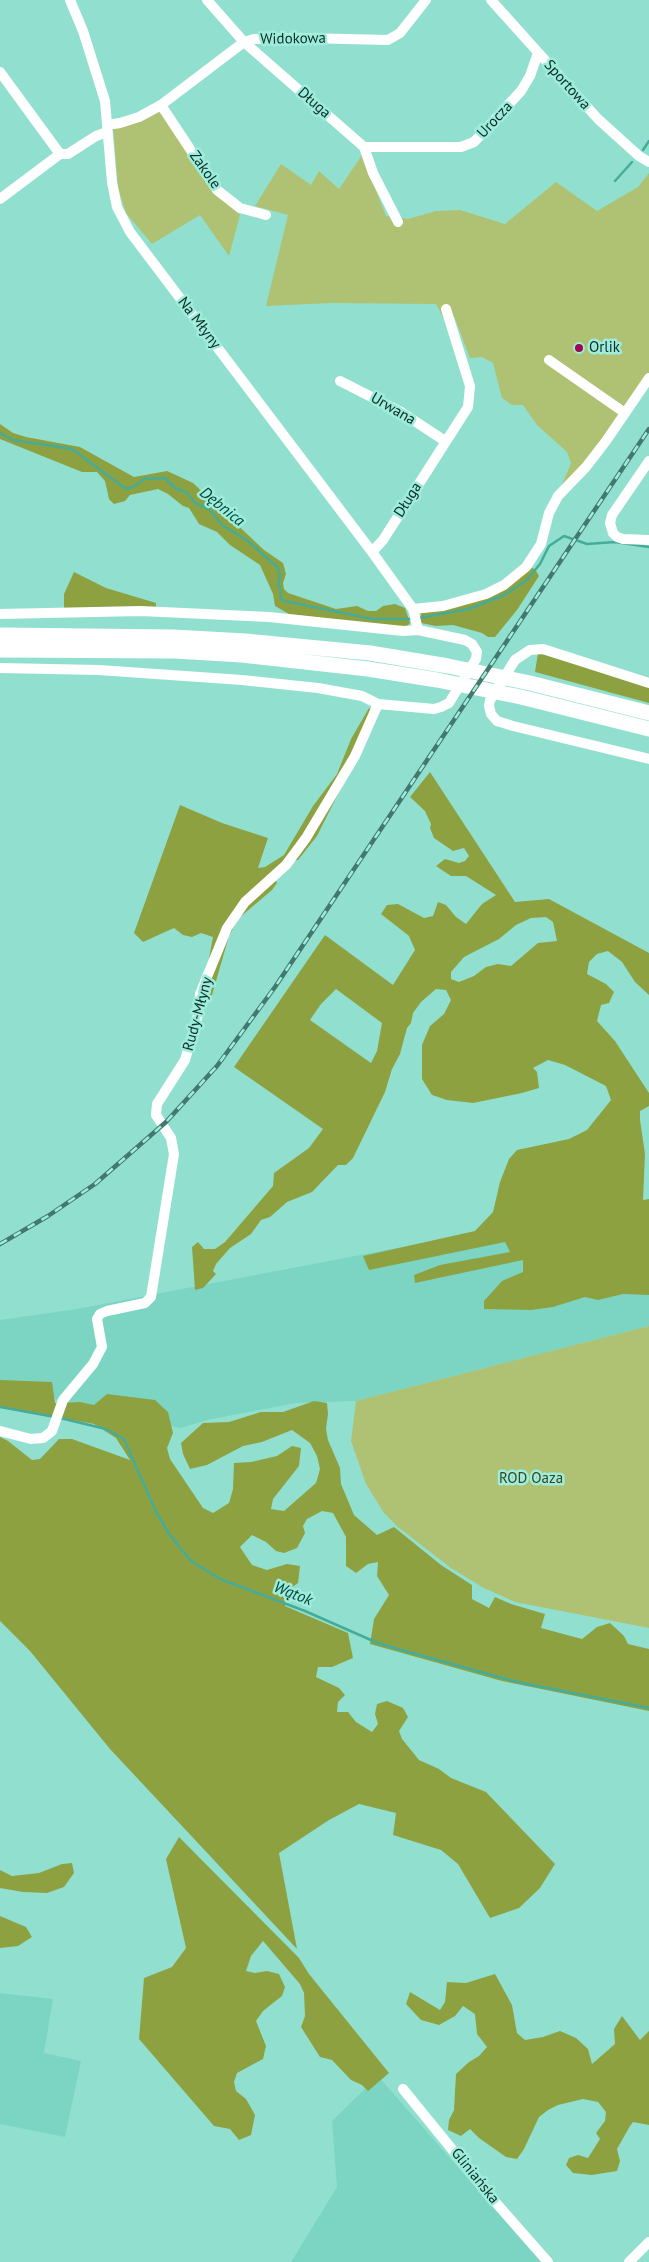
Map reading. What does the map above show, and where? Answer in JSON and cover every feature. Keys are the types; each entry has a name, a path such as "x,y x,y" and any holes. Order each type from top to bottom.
{"main road":[{"path":"0,635 109,635 245,641 370,653 448,666 530,683 649,713"},
{"path":"0,650 175,651 242,655 368,669 437,680 521,697 649,728"}],"street":[{"name":"Na Młyny","path":"70,0 83,31 105,102 114,190 118,207 130,232 372,552 412,609"},
{"name":"Długa","path":"208,0 244,42 364,147 373,173 398,222"},
{"name":"Widokowa","path":"0,199 60,154 68,154 107,128 139,117 161,105 244,42 254,39 304,38 388,40 400,33 426,0"},
{"name":"Sportowa","path":"491,0 604,125 639,156 649,162"},
{"name":"Urocza","path":"364,147 461,146 474,142 521,91 530,76 538,53"},
{"path":"0,72 60,154"},
{"name":"Zakole","path":"161,105 217,190 240,208 266,215"},
{"name":"Długa","path":"372,552 383,540 468,407 470,386 446,309"},
{"path":"549,360 625,413"},
{"path":"418,630 412,609 443,606 495,591 526,567 541,544 549,513 558,496 586,467 649,378"},
{"name":"Urwana","path":"340,380 401,412 445,441"},
{"path":"649,461 612,515 610,523 613,533 617,537 649,540"},
{"path":"0,614 141,611 269,617 403,631 418,630 465,640 472,644 477,652 476,659 449,703 434,709 378,704 362,696 242,680 99,670 0,668"},
{"path":"649,683 543,649 530,650 515,660 490,700 489,706 491,714 497,720 513,726 649,759"},
{"name":"Rudy-Młyny","path":"0,1432 31,1439 43,1438 52,1431 63,1400 93,1364 102,1347 97,1319 100,1314 145,1303 151,1297 174,1154 171,1138 156,1115 157,1104 185,1060 198,1016 200,994 227,928 245,902 286,865 310,832 354,756 378,704"},
{"name":"Gliniańska","path":"403,2089 490,2196 548,2262"},
{"path":"629,2262 649,2242"}],"shaded area":[{"path":"0,424 13,433 26,437 80,447 134,477 167,471 193,483 264,550 283,563 286,574 283,583 284,589 288,593 336,609 357,606 368,611 376,611 383,606 395,604 405,608 410,623 406,628 289,614 275,606 273,594 260,565 230,545 217,532 199,524 189,508 183,506 168,494 158,489 130,495 125,501 114,504 109,499 105,481 97,472 82,472 0,439"},
{"path":"531,568 535,569 539,576 517,610 495,637 488,637 482,633 453,625 436,626 421,623 421,611 446,608"},
{"path":"74,572 106,588 156,603 156,611 64,612 64,594"},
{"path":"538,653 649,686 649,703 535,672"},
{"path":"369,708 374,712 347,776 317,836 298,860 290,861 274,876 277,883 272,890 239,918 229,936 212,995 201,1001 213,937 201,933 192,937 183,935 174,928 143,942 134,933 180,805 222,823 268,838 258,868 265,867 284,855 313,806 337,774 351,739"},
{"path":"430,772 515,902 549,899 649,953 649,995 635,982 622,962 608,951 597,954 589,962 587,974 606,984 614,992 609,1003 601,1005 597,1021 615,1041 649,1093 649,1106 640,1111 640,1120 645,1154 643,1200 649,1199 649,1295 623,1294 598,1300 585,1297 553,1307 531,1310 484,1309 484,1301 502,1281 523,1272 523,1260 415,1283 414,1275 440,1265 510,1252 505,1242 369,1270 363,1256 475,1231 493,1212 500,1182 509,1159 517,1150 569,1139 587,1130 611,1100 606,1086 565,1065 548,1060 533,1068 537,1072 539,1088 473,1103 447,1100 432,1095 422,1079 422,1045 430,1026 444,1014 451,1000 446,990 436,989 421,1002 413,1013 385,1092 353,1158 346,1165 338,1165 312,1192 287,1202 270,1217 261,1220 251,1234 230,1248 216,1264 213,1271 216,1274 203,1288 195,1290 192,1247 198,1242 204,1249 215,1249 225,1242 273,1186 274,1173 309,1148 323,1129 234,1067 325,935 393,985 415,950 409,936 381,914 387,905 398,904 424,918 433,916 438,902 446,905 456,917 466,924 482,904 496,895 466,876 451,876 436,866 445,859 459,863 465,861 469,856 464,848 453,851 434,838 430,828 431,824 425,811 410,797","holes":["546,917 553,922 557,941 538,943 511,966 498,964 486,967 474,976 459,982 451,979 451,972 464,957 499,939 516,925 531,918","336,989 382,1023 377,1051 371,1063 310,1020 321,1004"]},
{"path":"649,1200 649,1326 356,1401 296,1403 207,1420 181,1428 149,1422 117,1410 55,1399 0,1393 0,1320 77,1309"},
{"path":"0,1380 52,1382 55,1403 80,1402 94,1405 107,1394 155,1400 168,1412 173,1433 167,1448 170,1459 203,1508 213,1513 229,1503 233,1489 234,1463 251,1462 277,1456 292,1446 301,1448 299,1466 273,1499 271,1509 284,1511 316,1483 320,1469 317,1456 310,1443 292,1430 262,1442 243,1446 207,1465 190,1469 183,1454 181,1443 203,1423 229,1422 261,1412 283,1412 314,1401 327,1403 326,1429 328,1440 340,1468 341,1484 354,1515 377,1535 394,1527 441,1565 472,1585 472,1599 489,1608 495,1597 545,1614 541,1628 582,1639 597,1627 610,1623 624,1636 628,1644 649,1649 649,1711 502,1681 370,1644 374,1619 389,1595 377,1576 378,1562 368,1564 356,1573 346,1566 346,1537 333,1513 322,1511 307,1519 303,1526 305,1533 297,1548 284,1553 276,1551 266,1542 252,1535 240,1547 252,1565 267,1570 287,1564 300,1566 298,1583 288,1590 285,1606 348,1633 353,1658 332,1667 318,1667 316,1677 339,1688 345,1695 338,1702 337,1712 348,1712 356,1722 372,1732 378,1724 375,1714 377,1704 387,1701 403,1708 408,1717 399,1731 402,1739 419,1760 439,1769 451,1778 486,1792 555,1864 540,1888 519,1908 490,1918 458,1864 441,1850 393,1835 396,1813 359,1804 329,1820 279,1853 297,1949 110,1749 30,1651 0,1621 0,1437 32,1460 40,1459 59,1439 72,1439 130,1460 116,1438 94,1424 0,1407"},
{"path":"179,1837 299,1958 309,1974 389,2073 368,2091 362,2085 351,2080 332,2060 320,2057 301,2027 305,2016 304,1993 300,1984 263,1941 251,1956 246,1971 255,1973 267,1971 279,1974 285,1987 282,1996 263,2011 256,2021 266,2046 263,2059 237,2073 234,2082 236,2091 246,2099 255,2115 251,2135 239,2140 230,2129 214,2126 139,2039 144,1978 172,1967 186,1948 166,1859"},
{"path":"72,1863 74,1873 64,1887 47,1893 23,1892 0,1888 0,1870 12,1876 39,1873 62,1864"},
{"path":"0,1916 26,1927 32,1937 18,1946 0,1948"},
{"path":"495,1974 512,2005 517,2033 525,2040 543,2037 560,2031 576,2038 588,2049 592,2064 615,2044 614,2029 622,2016 640,2040 649,2031 649,2125 633,2122 630,2126 617,2149 620,2161 617,2171 592,2175 573,2173 566,2165 569,2158 578,2155 588,2158 600,2139 596,2133 605,2121 606,2112 598,2102 583,2099 558,2105 548,2110 539,2117 524,2149 517,2159 506,2157 479,2138 470,2129 461,2136 448,2130 449,2120 454,2110 456,2074 479,2056 487,2047 477,2034 475,2014 463,2006 455,2016 439,2025 421,2020 406,2004 410,1992 440,2010 445,2002 447,1982 466,1983"},
{"path":"0,1993 53,1999 44,2053 81,2061 65,2137 0,2124"},
{"path":"378,2076 541,2262 291,2262 337,2187 332,2121"}],"green space":[{"path":"155,111 164,114 220,196 240,215 229,256 200,215 152,244 126,213 118,188 113,127"},
{"path":"362,155 386,216 408,219 436,211 460,210 505,224 556,182 597,211 638,187 649,173 649,374 598,448 560,490 571,463 567,452 537,425 523,405 512,405 502,398 493,363 482,357 470,358 454,316 444,319 436,304 331,303 266,306 288,215 255,206 281,164 311,185 319,171 339,189"},
{"name":"ROD Oaza","path":"649,1326 649,1628 515,1602 482,1587 451,1568 398,1527 384,1513 366,1484 351,1441 356,1401"}],"waterway":[{"path":"643,150 649,141"},
{"path":"615,181 632,162"},
{"name":"Dębnica","path":"0,433 13,440 72,449 126,489 133,487 144,479 165,478 174,487 187,493 195,503 209,509 222,525 248,541 278,568 280,576 278,585 281,591 281,599 284,601 373,619 411,619"},
{"name":"Dębnica","path":"419,618 469,609 504,595 526,581 540,564 549,546 564,536 587,544 615,542 649,547"},
{"name":"Wątok","path":"0,1407 55,1417"},
{"name":"Wątok","path":"60,1418 106,1429 124,1439 156,1512 169,1534 191,1561 220,1579 305,1611 380,1644 517,1682 649,1708"}],"railway":[{"path":"0,1244 48,1216 95,1184 166,1122 217,1066 275,987 649,429"}],"place":[{"name":"Orlik","path":"579,348"}]}
